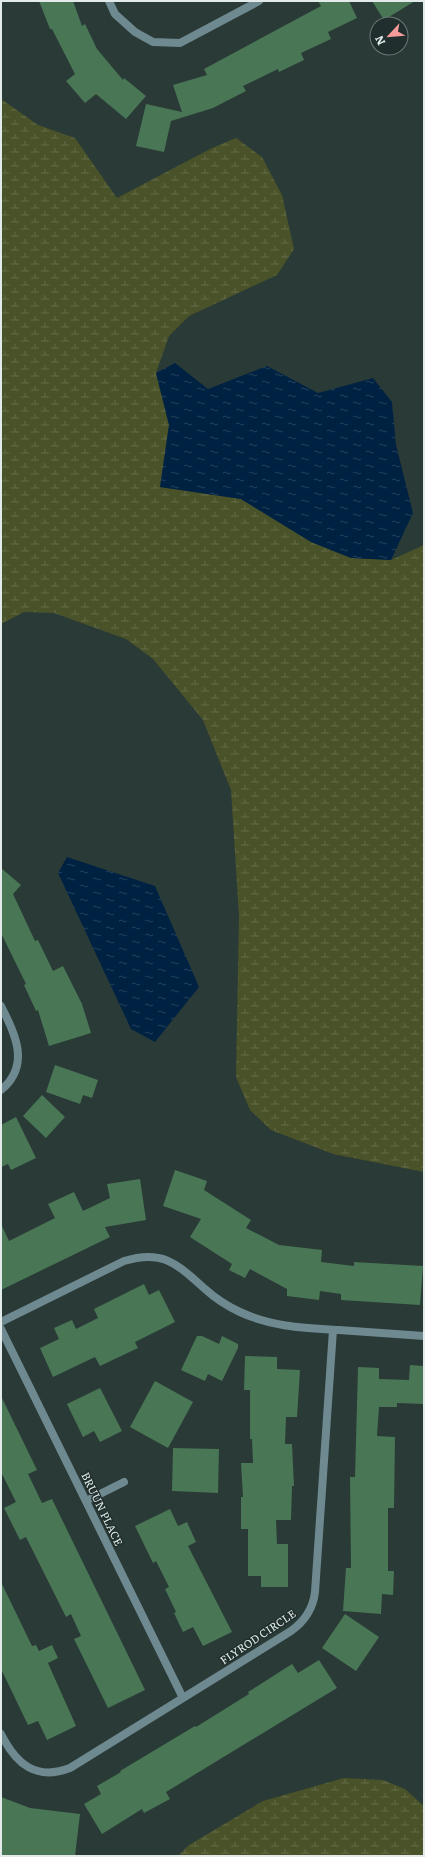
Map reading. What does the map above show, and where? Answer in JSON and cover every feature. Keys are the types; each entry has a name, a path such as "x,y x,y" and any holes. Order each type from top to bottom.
{"street":[{"path":"109,1 115,14 135,32 153,42 180,43 259,1"},
{"path":"1,1006 16,1038 19,1051 14,1073 1,1090"},
{"path":"1,1322 124,1261 138,1257 154,1256 178,1265 225,1304 258,1320 291,1327 424,1336"},
{"name":"BRUUN PLACE","path":"1,1329 183,1698"},
{"name":"FLYROD CIRCLE","path":"1,1734 13,1756 24,1766 40,1772 58,1772 77,1765 299,1625 306,1617 312,1606 315,1592 333,1330"},
{"path":"86,1501 124,1482"}],"green space":[{"path":"1,99 38,125 75,138 117,198 212,148 236,138 262,157 282,195 294,249 277,275 189,316 169,336 156,373 169,425 160,487 241,499 311,542 351,558 391,560 424,545 424,1172 333,1154 271,1130 250,1110 236,1077 239,916 231,790 203,720 153,659 126,639 54,613 24,612 1,624"},
{"path":"344,1778 383,1780 405,1789 424,1806 424,1856 178,1856 189,1845 263,1801"}],"water":[{"path":"175,363 208,389 267,366 318,393 373,378 392,402 396,445 413,513 391,560 351,558 311,542 241,499 160,487 169,425 156,373"},
{"path":"67,857 155,886 199,987 155,1042 131,1029 58,873"}],"building":[{"path":"39,1 73,1 82,26 85,24 97,49 123,80 124,78 146,96 126,119 96,94 85,103 66,81 75,74 52,29 50,29"},
{"path":"318,1 349,1 357,18 328,32 331,39 301,53 304,60 279,72 278,69 243,86 246,91 213,108 171,121 164,152 136,146 146,104 182,112 173,85 207,75 204,69 321,6"},
{"path":"372,1 415,1 391,16 381,16"},
{"path":"1,868 21,885 13,894 35,941 38,940 53,971 63,966 82,1004 91,1033 49,1046 38,1010 36,1011 24,985 26,984 1,933"},
{"path":"55,1065 98,1080 92,1098 83,1095 80,1104 46,1092"},
{"path":"42,1095 65,1117 46,1138 23,1116"},
{"path":"16,1117 36,1158 11,1170 8,1164 1,1167 1,1125"},
{"path":"175,1170 207,1181 204,1190 251,1220 246,1228 279,1245 322,1250 321,1262 354,1266 354,1262 423,1266 420,1305 341,1300 341,1294 320,1291 319,1300 287,1296 287,1289 250,1269 245,1278 229,1270 232,1264 190,1237 201,1219 163,1206"},
{"path":"140,1179 146,1220 105,1227 110,1237 1,1290 1,1224 9,1241 55,1218 48,1204 74,1192 83,1211 110,1198 107,1184"},
{"path":"144,1284 149,1295 159,1290 175,1322 135,1342 138,1348 100,1366 95,1357 53,1377 40,1348 59,1339 54,1328 72,1320 76,1329 98,1318 94,1309"},
{"path":"197,1336 202,1336 219,1344 222,1336 238,1344 238,1348 222,1381 208,1374 205,1381 181,1370"},
{"path":"245,1356 277,1357 277,1369 300,1370 297,1417 286,1417 285,1444 292,1444 294,1486 292,1486 291,1520 276,1520 277,1544 288,1544 288,1587 261,1587 261,1576 248,1576 248,1529 241,1529 241,1497 243,1497 241,1463 253,1463 252,1439 250,1439 250,1390 244,1390"},
{"path":"410,1365 424,1366 424,1404 397,1403 397,1407 379,1407 377,1436 395,1437 394,1508 388,1508 388,1571 394,1571 393,1595 382,1594 381,1614 343,1611 346,1568 351,1568 350,1477 355,1477 358,1367 379,1368 379,1379 409,1380"},
{"path":"155,1381 193,1402 168,1448 130,1427"},
{"path":"100,1388 122,1431 100,1442 94,1431 83,1437 67,1404"},
{"path":"1,1396 37,1470 28,1474 42,1503 52,1499 145,1690 108,1708 74,1639 81,1636 71,1614 66,1617 26,1537 20,1540 4,1508 16,1502 1,1472"},
{"path":"173,1448 219,1449 218,1493 172,1491"},
{"path":"170,1509 178,1526 187,1522 196,1542 188,1546 232,1632 203,1646 193,1627 183,1632 174,1613 176,1612 165,1589 169,1587 156,1561 153,1563 135,1526"},
{"path":"1,1582 32,1646 36,1645 39,1651 52,1645 58,1658 48,1663 76,1726 47,1740 38,1721 28,1725 1,1669"},
{"path":"345,1614 379,1637 356,1671 322,1648"},
{"path":"319,1660 337,1688 166,1792 170,1799 144,1813 142,1809 102,1834 84,1804 101,1794 97,1786 249,1694 248,1692 292,1664 298,1673"},
{"path":"1,1797 30,1808 80,1814 75,1856 1,1856"}]}
